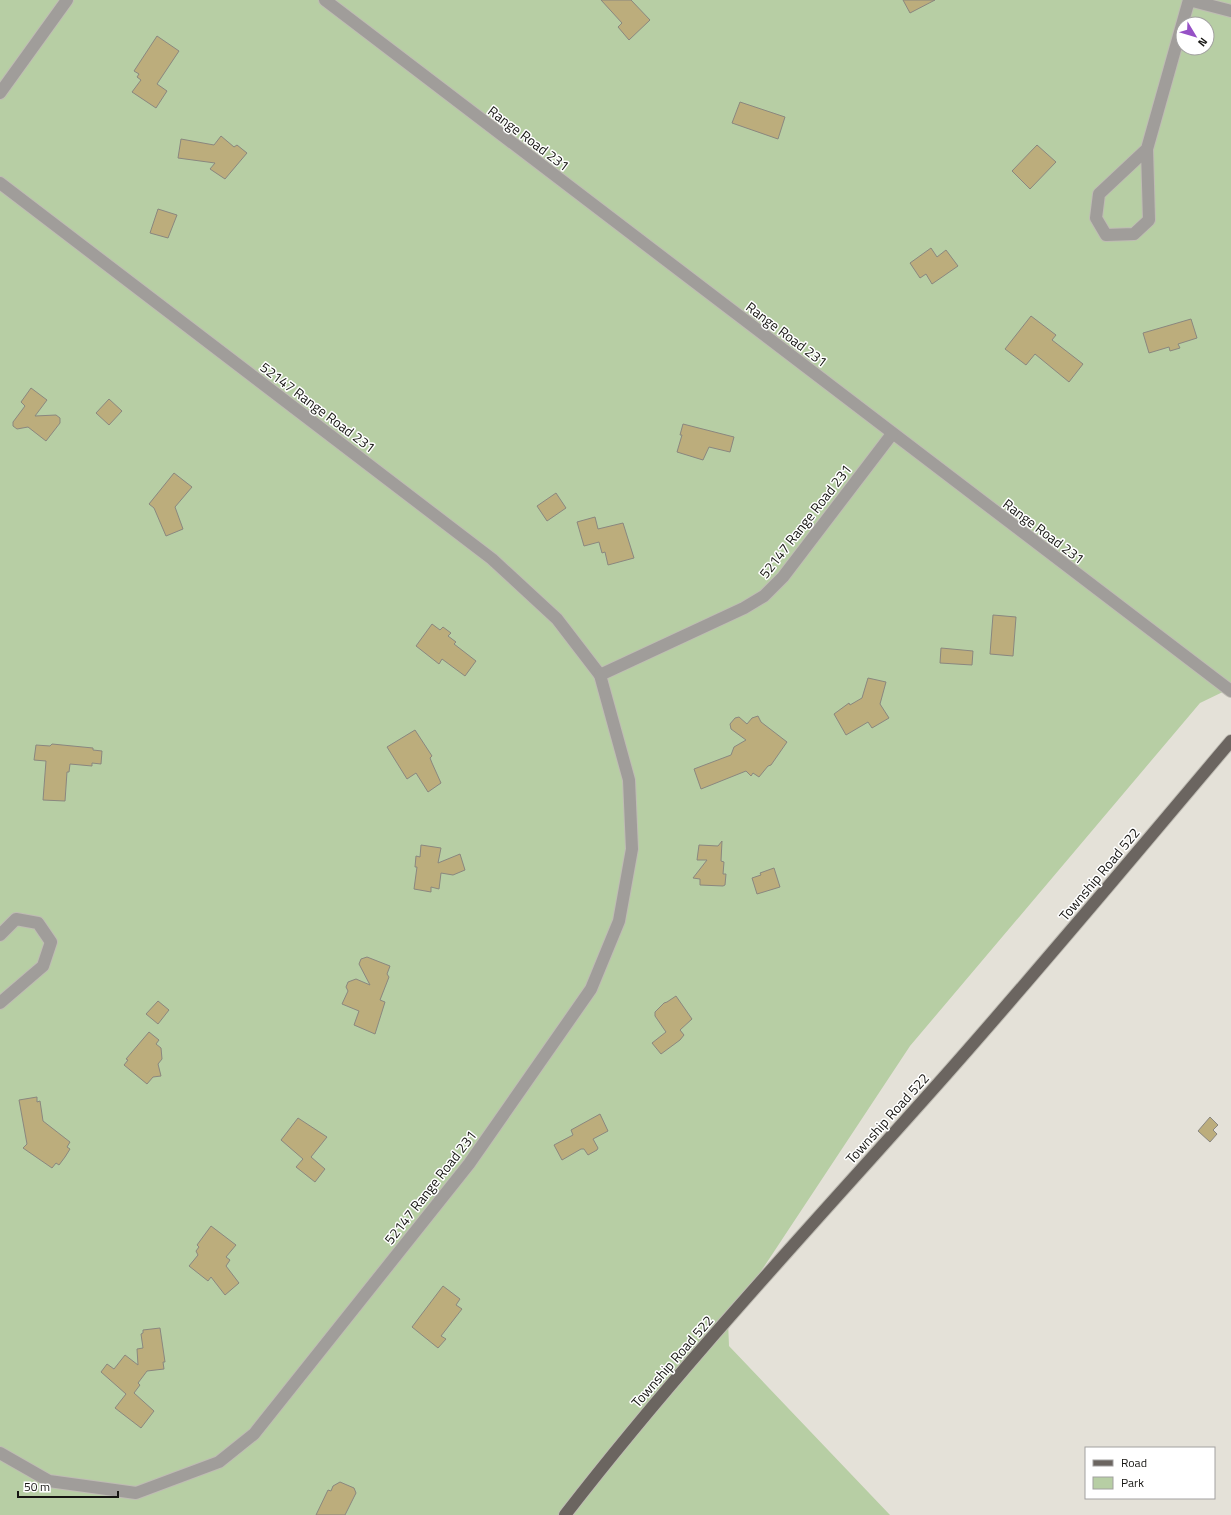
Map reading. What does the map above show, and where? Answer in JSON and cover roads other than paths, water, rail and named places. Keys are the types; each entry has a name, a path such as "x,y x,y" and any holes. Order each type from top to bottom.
{"main road":[{"name":"Township Road 522","path":"564,1515 669,1386 986,1030 1231,741"}],"street":[{"path":"0,93 67,0"},
{"name":"Range Road 231","path":"325,0 1231,692"},
{"path":"1146,149 1099,194 1096,218 1106,235 1134,234 1149,220 1146,149 1189,0 1231,11"},
{"name":"52147 Range Road 231","path":"0,183 492,559 557,619 600,675 629,780 632,849 619,921 591,990 469,1164 254,1434 219,1462 136,1494 49,1481 9,1459 0,1452"},
{"name":"52147 Range Road 231","path":"600,675 719,621 764,596 783,577 892,434"},
{"path":"0,935 16,919 38,923 51,942 43,966 0,1003"}]}
